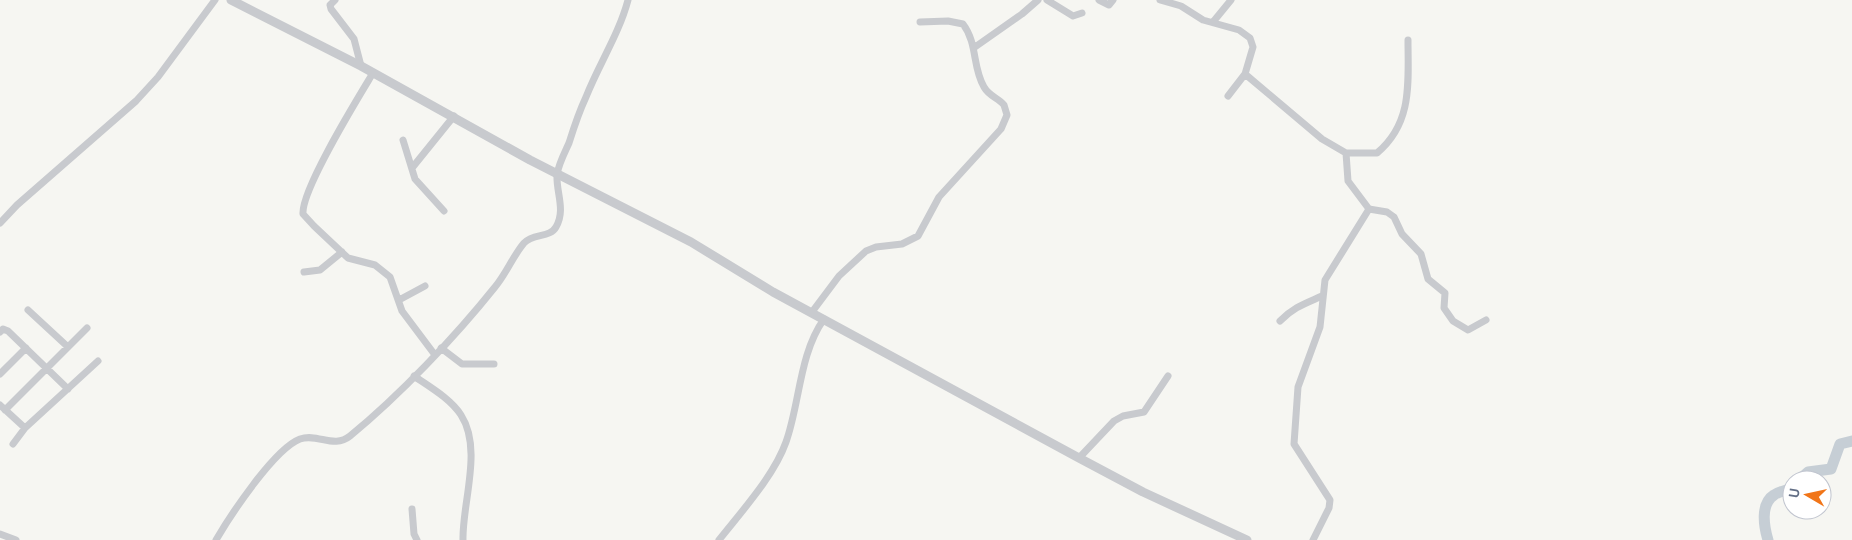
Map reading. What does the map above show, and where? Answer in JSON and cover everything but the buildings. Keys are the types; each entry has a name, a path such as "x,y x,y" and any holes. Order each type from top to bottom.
{"street":[{"path":"0,223 17,205 136,101 158,77 215,0"},
{"path":"231,0 361,66 557,174 691,242 773,292 1079,458 1143,492 1247,540"},
{"path":"335,0 332,2 331,9 354,39 361,66"},
{"path":"216,540 245,496 286,449 298,440 307,438 337,442 344,441 442,348 496,286 527,240 552,232 556,228 560,213 561,194 557,174 586,97 623,20 628,0"},
{"path":"975,47 1022,14 1038,0"},
{"path":"1047,0 1072,16 1082,13"},
{"path":"1099,0 1109,5 1113,0"},
{"path":"1160,0 1181,6 1203,20 1239,30 1250,38 1253,50 1249,78 1228,96"},
{"path":"1213,22 1231,0"},
{"path":"812,312 839,276 866,251 914,240 939,197 1004,125 1006,110 1004,105 983,87 975,66 975,47 963,24 948,21 920,22"},
{"path":"1249,78 1322,139 1346,153 1377,153 1398,127 1408,101 1408,40"},
{"path":"373,73 342,125 303,209 303,214 352,260 369,263 383,270 390,277 402,312 435,355"},
{"path":"412,168 454,116"},
{"path":"403,140 415,179 444,211"},
{"path":"1346,153 1348,180 1369,209 1387,212 1394,217 1402,234 1421,254 1428,279 1445,293 1444,308 1453,321 1468,330 1486,320"},
{"path":"1313,540 1329,508 1330,500 1298,453 1293,438 1298,387 1320,327 1325,280 1369,209"},
{"path":"304,272 320,270 342,252"},
{"path":"399,300 425,286"},
{"path":"1280,321 1294,307 1306,304 1322,296"},
{"path":"28,310 68,347"},
{"path":"719,540 765,478 785,443 808,354 816,330 824,319"},
{"path":"25,428 3,407 47,368 87,328"},
{"path":"0,332 4,329 8,331 68,389"},
{"path":"0,374 26,348"},
{"path":"442,348 462,364 494,364"},
{"path":"13,444 25,428 98,361"},
{"path":"414,376 438,393 460,414 465,426 470,452 462,522 463,540"},
{"path":"1079,458 1119,418 1144,412 1168,376"},
{"path":"412,509 414,534 418,540"},
{"path":"0,534 16,540"}],"waterway":[{"path":"1823,470 1831,469 1840,444 1852,441"},
{"path":"1768,540 1764,522 1765,510 1770,499 1782,492"}]}
